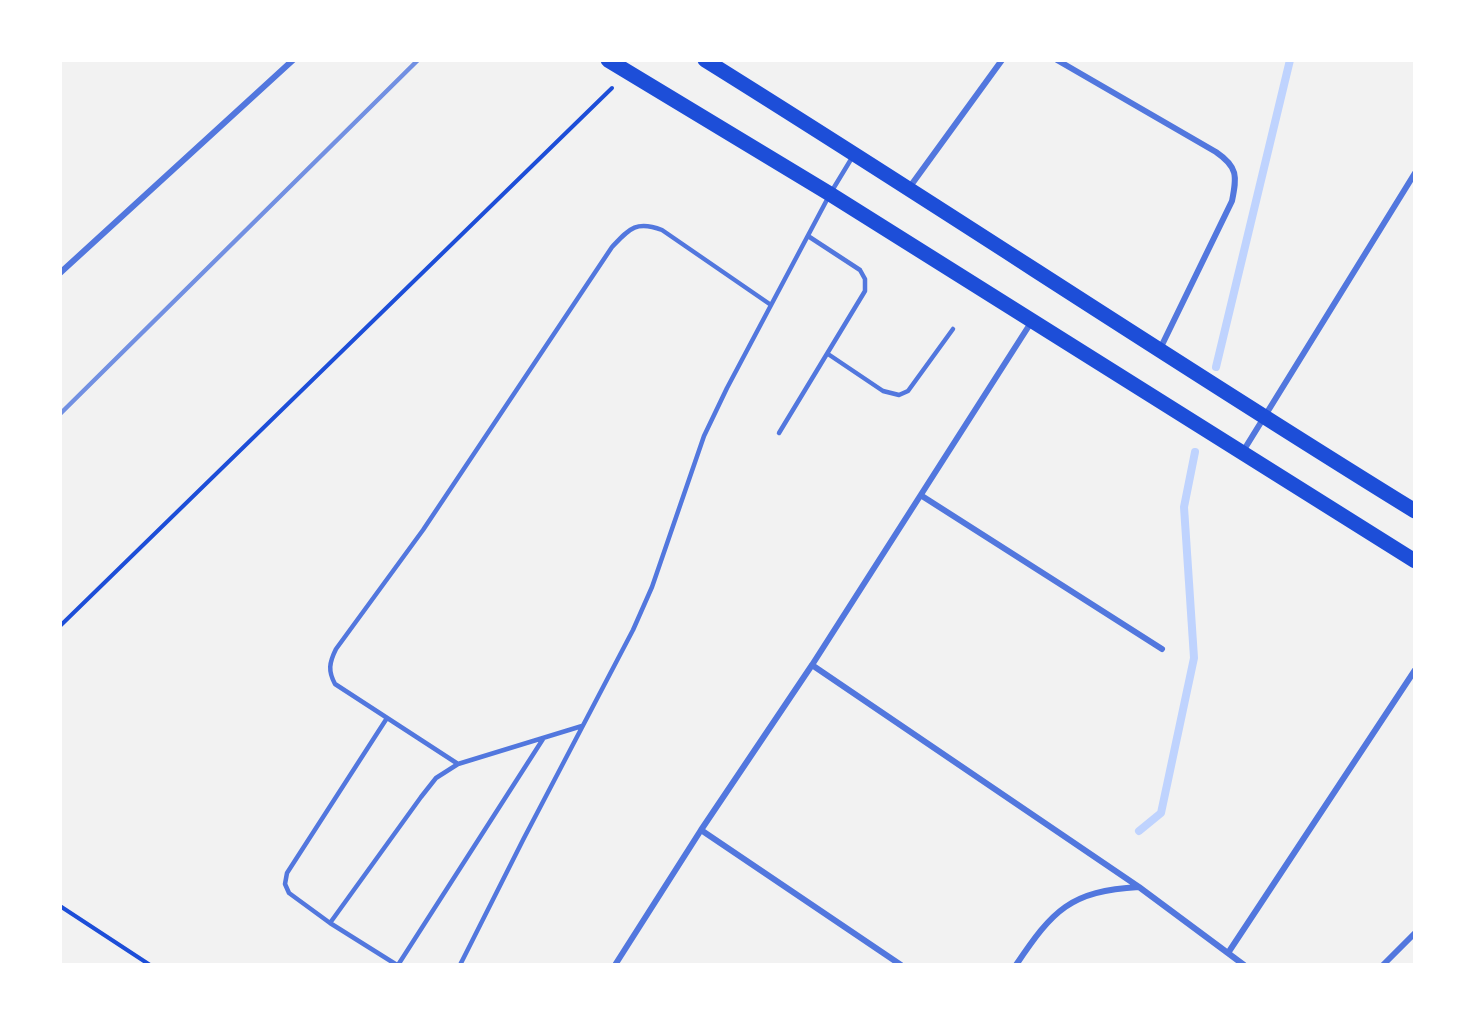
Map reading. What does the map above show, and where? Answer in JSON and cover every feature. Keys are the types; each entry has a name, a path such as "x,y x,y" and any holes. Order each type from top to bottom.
{"main road":[{"path":"608,60 830,194 1415,561"},
{"path":"705,60 855,153 1264,418 1415,511"}],"street":[{"path":"60,273 293,60"},
{"path":"909,188 1002,60"},
{"path":"1057,60 1216,152 1228,160 1234,171 1236,183 1232,201 1160,350"},
{"path":"1242,453 1415,173"},
{"path":"615,965 701,830 813,665 1032,321"},
{"path":"921,496 1162,649"},
{"path":"813,665 1139,887 1244,965"},
{"path":"1228,953 1415,670"},
{"path":"701,830 901,965"},
{"path":"1016,965 1044,926 1070,903 1108,889 1139,887"},
{"path":"1383,965 1415,933"}],"lane":[{"path":"460,965 638,620 652,587 704,436 727,388 830,194 855,153"},
{"path":"458,764 335,684 330,674 330,662 336,649 423,530 612,247 633,228 648,224 662,230 771,305"},
{"path":"779,433 828,354 865,291 866,285 860,270 808,236"},
{"path":"828,354 883,391 899,395 908,391 953,329"},
{"path":"387,718 287,873 285,884 289,893 330,923 397,965 543,739"},
{"path":"330,923 436,778 458,764 582,726"}],"path":[{"path":"60,626 628,73"},
{"path":"60,906 150,965"}],"waterway":[{"path":"1216,367 1290,60"},
{"path":"1139,831 1161,813 1194,658 1184,507 1195,452"}],"railway":[{"path":"60,414 418,60"}]}
